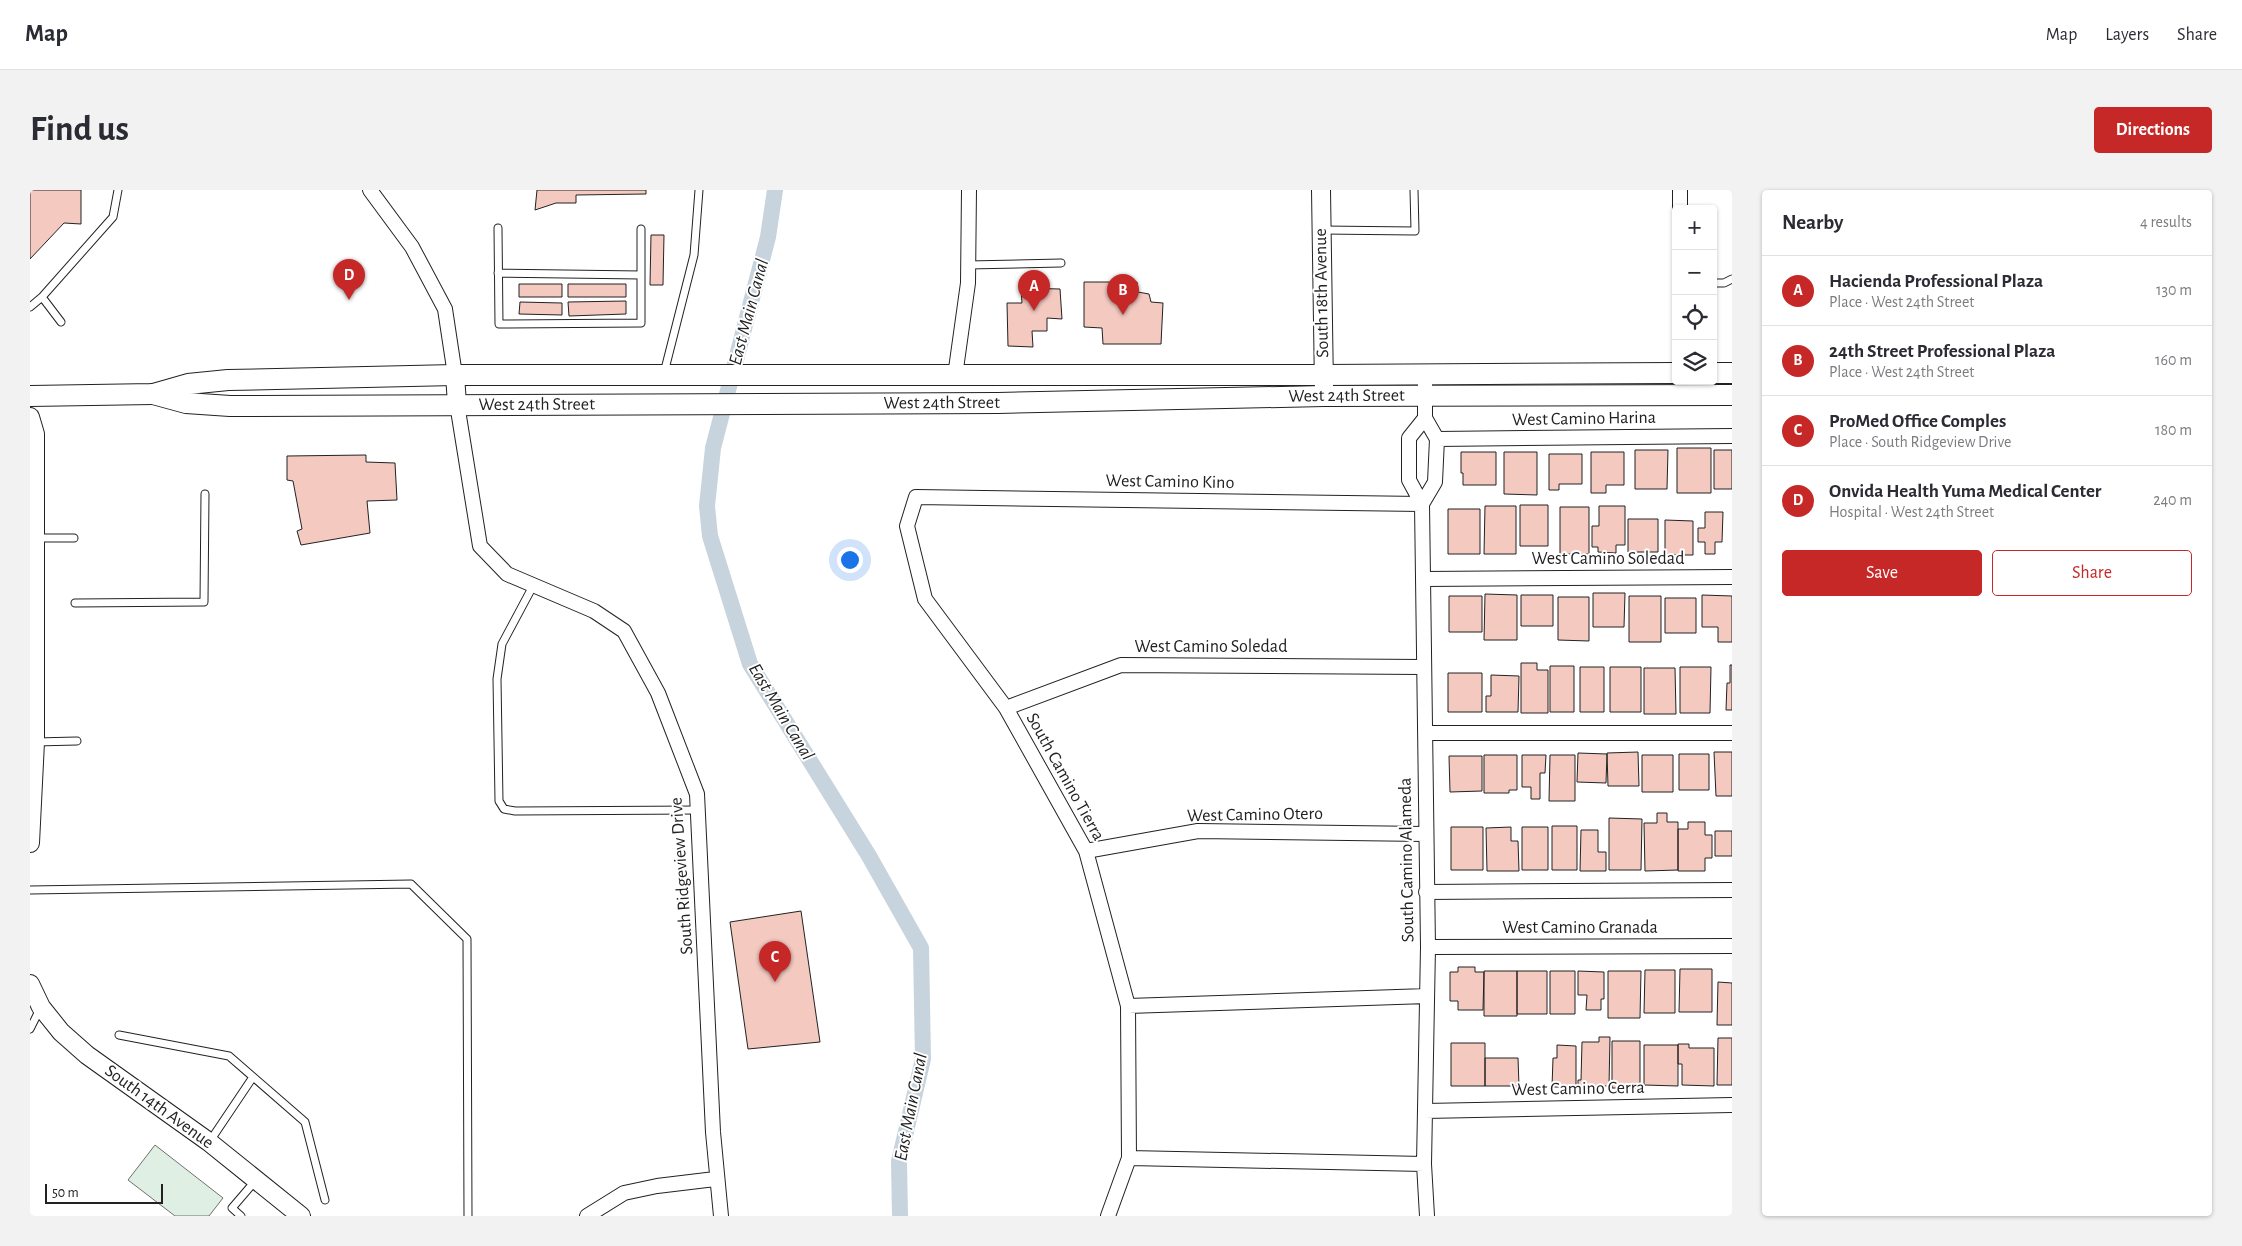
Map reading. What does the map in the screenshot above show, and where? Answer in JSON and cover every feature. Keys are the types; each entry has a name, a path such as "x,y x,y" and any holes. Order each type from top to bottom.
{"main road":[{"name":"West 24th Street","path":"30,396 154,394 188,384 228,380 455,376 1672,373"},
{"path":"1717,373 1732,373"},
{"path":"837,403 862,393 938,392 949,388 955,376"},
{"name":"West 24th Street","path":"154,394 186,404 230,406 998,403 1324,396 1425,398 1684,388 1732,395"}],"street":[{"path":"370,190 412,247 445,309 455,376 457,404"},
{"path":"955,376 968,283 969,190"},
{"name":"South 18th Avenue","path":"1321,190 1324,396"},
{"path":"1680,190 1680,205"},
{"path":"1422,504 1435,482 1437,439 1425,418 1425,374"},
{"name":"South Ridgeview Drive","path":"457,404 480,546 507,574 594,611 624,631 658,693 697,794 716,1178 720,1216"},
{"path":"30,417 35,434 33,742 30,843"},
{"name":"South Camino Alameda","path":"1425,418 1409,438 1408,480 1422,504 1424,579 1425,834 1428,947 1424,1164 1427,1216"},
{"name":"West Camino Harina","path":"1437,439 1732,436"},
{"name":"West Camino Kino","path":"916,498 1422,504"},
{"name":"South Camino Tierra","path":"916,498 907,526 925,598 1006,708 1086,852 1128,1006 1129,1158 1108,1216"},
{"name":"West Camino Soledad","path":"1424,579 1732,577"},
{"name":"West Camino Soledad","path":"1006,708 1121,665 1424,667"},
{"path":"1425,733 1732,733"},
{"name":"West Camino Otero","path":"1086,852 1198,830 1425,834"},
{"path":"1426,892 1732,890"},
{"name":"West Camino Granada","path":"1428,947 1732,946"},
{"name":"South 14th Avenue","path":"30,984 41,1007 61,1032 87,1055 209,1142 302,1216"},
{"path":"1128,1006 1427,996"},
{"name":"West Camino Cerra","path":"1425,1111 1732,1105"},
{"path":"1129,1158 1424,1164"},
{"path":"587,1216 605,1211 624,1194 658,1186 716,1178"}],"lane":[{"path":"30,307 42,298 113,216 118,190"},
{"path":"663,376 694,255 699,190"},
{"path":"1322,230 1415,231 1414,190"},
{"path":"498,228 499,324 641,323 641,229"},
{"path":"968,265 1061,263"},
{"path":"498,273 641,275"},
{"path":"1717,284 1732,280"},
{"path":"42,298 61,322"},
{"path":"75,603 204,602 205,494"},
{"path":"33,538 74,538"},
{"path":"533,586 502,644 497,680 499,802 504,809 515,811 699,810"},
{"path":"33,742 77,741"},
{"path":"30,890 411,884 467,939 468,1216"},
{"path":"30,1029 41,1007"},
{"path":"119,1035 229,1056 305,1122 325,1200"},
{"path":"209,1142 253,1077"},
{"path":"241,1216 232,1208 256,1180"}],"green space":[{"path":"155,1145 223,1198 209,1216 175,1216 128,1180"}],"building":[{"path":"30,190 81,190 81,224 64,223 30,259"},
{"path":"537,190 646,190 646,194 576,195 576,203 556,203 535,210"},
{"path":"651,235 664,235 663,285 650,285"},
{"path":"1084,282 1137,282 1138,292 1149,294 1151,302 1163,303 1161,344 1103,344 1102,328 1084,327"},
{"path":"519,284 562,284 562,297 519,297"},
{"path":"568,284 626,284 626,297 568,297"},
{"path":"1021,288 1060,289 1062,319 1047,318 1047,331 1032,331 1033,347 1008,346 1007,303 1022,303"},
{"path":"626,301 626,314 569,316 568,302"},
{"path":"520,302 562,303 562,315 519,314"},
{"path":"1677,448 1711,448 1711,493 1677,493"},
{"path":"1635,450 1668,450 1667,489 1635,489"},
{"path":"1714,450 1732,450 1732,489 1714,489"},
{"path":"1461,452 1496,452 1496,485 1463,485"},
{"path":"1504,452 1537,452 1537,495 1504,494"},
{"path":"1591,452 1624,452 1624,485 1606,485 1606,493 1591,493"},
{"path":"1549,454 1582,454 1582,484 1559,484 1559,490 1549,490"},
{"path":"366,455 366,462 395,463 397,500 367,501 370,533 301,545 297,531 302,529 293,481 287,480 287,456"},
{"path":"1520,505 1548,505 1548,546 1520,546"},
{"path":"1485,506 1516,506 1516,554 1484,554"},
{"path":"1599,506 1625,506 1625,545 1616,545 1616,553 1598,552 1598,547 1592,547 1592,526 1599,526"},
{"path":"1560,507 1589,507 1589,554 1560,554"},
{"path":"1448,509 1480,509 1480,554 1448,554"},
{"path":"1705,512 1723,512 1722,542 1715,542 1715,554 1705,554 1705,542 1698,542 1698,528 1705,528"},
{"path":"1628,519 1658,519 1658,552 1628,552"},
{"path":"1665,520 1693,521 1693,555 1665,555"},
{"path":"1593,593 1625,593 1624,627 1593,627"},
{"path":"1485,594 1517,595 1517,640 1484,640"},
{"path":"1521,595 1553,595 1553,626 1521,626"},
{"path":"1702,595 1732,596 1732,642 1718,642 1718,627 1702,627"},
{"path":"1449,596 1482,596 1482,632 1449,632"},
{"path":"1629,596 1661,596 1661,642 1629,642"},
{"path":"1558,597 1589,597 1589,641 1558,640"},
{"path":"1665,598 1696,598 1696,633 1665,633"},
{"path":"1521,663 1537,663 1537,670 1548,670 1548,713 1521,713"},
{"path":"1730,665 1732,665 1732,710 1726,710 1727,683 1730,683"},
{"path":"1550,666 1574,666 1574,712 1550,712"},
{"path":"1580,667 1604,667 1604,712 1580,712"},
{"path":"1610,667 1641,667 1641,712 1610,712"},
{"path":"1680,667 1711,667 1710,713 1680,713"},
{"path":"1644,668 1675,668 1676,714 1644,714"},
{"path":"1448,673 1482,673 1482,712 1448,712"},
{"path":"1491,675 1519,676 1518,712 1486,712 1486,696 1491,696"},
{"path":"1638,752 1639,786 1608,786 1607,753"},
{"path":"1714,752 1732,752 1732,796 1716,796"},
{"path":"1578,753 1607,754 1606,783 1577,782"},
{"path":"1679,754 1709,754 1709,790 1679,790"},
{"path":"1484,755 1517,755 1517,790 1509,790 1509,793 1484,793"},
{"path":"1522,755 1546,755 1545,773 1540,773 1540,799 1531,799 1531,787 1522,787"},
{"path":"1550,755 1575,755 1575,801 1549,801"},
{"path":"1642,755 1673,755 1673,792 1642,792"},
{"path":"1449,756 1482,756 1482,791 1450,792"},
{"path":"1657,813 1667,813 1667,822 1678,822 1678,870 1645,871 1644,823 1657,823"},
{"path":"1609,818 1642,819 1641,870 1609,870"},
{"path":"1688,822 1705,822 1705,835 1712,835 1712,858 1705,858 1705,871 1678,871 1678,829 1688,829"},
{"path":"1552,826 1577,826 1577,870 1552,870"},
{"path":"1451,827 1483,827 1483,870 1451,870"},
{"path":"1511,827 1511,841 1518,841 1519,871 1487,871 1486,828"},
{"path":"1522,827 1548,827 1548,870 1522,870"},
{"path":"1581,830 1598,830 1598,852 1606,852 1606,871 1580,871"},
{"path":"1715,831 1732,831 1732,856 1715,856"},
{"path":"801,911 820,1042 748,1049 730,922"},
{"path":"1458,967 1475,967 1475,972 1484,972 1483,1010 1458,1010 1458,1001 1450,1001 1450,972 1458,972"},
{"path":"1680,969 1712,969 1712,1012 1679,1012"},
{"path":"1645,970 1675,970 1675,1013 1644,1013"},
{"path":"1484,971 1517,971 1517,1016 1484,1016"},
{"path":"1517,971 1547,971 1547,1014 1517,1014"},
{"path":"1550,971 1575,971 1575,1014 1550,1014"},
{"path":"1578,971 1604,972 1604,999 1601,999 1601,1010 1586,1010 1587,995 1578,995"},
{"path":"1608,971 1641,971 1640,1018 1608,1018"},
{"path":"1718,982 1732,983 1732,1025 1717,1025"},
{"path":"1599,1037 1610,1037 1609,1086 1578,1086 1578,1080 1581,1080 1582,1042 1599,1042"},
{"path":"1718,1038 1732,1038 1732,1085 1717,1085"},
{"path":"1612,1041 1640,1041 1640,1088 1612,1088"},
{"path":"1451,1043 1485,1043 1485,1086 1451,1086"},
{"path":"1678,1044 1689,1044 1689,1048 1714,1048 1714,1086 1682,1085 1682,1064 1678,1064"},
{"path":"1557,1045 1576,1046 1576,1087 1552,1087 1553,1058 1557,1058"},
{"path":"1644,1045 1678,1045 1678,1086 1644,1085"},
{"path":"1485,1058 1518,1058 1519,1086 1485,1086"}],"waterway":[{"name":"East Main Canal","path":"775,190 768,237 713,448 707,506 710,536 750,664 869,856 921,948 923,1059 899,1161 900,1216"}],"place":[{"name":"Onvida Health Yuma Medical Center","path":"349,300"},
{"name":"Hacienda Professional Plaza","path":"1034,311"},
{"name":"24th Street Professional Plaza","path":"1123,315"},
{"name":"ProMed Office Comples","path":"775,982"}]}
